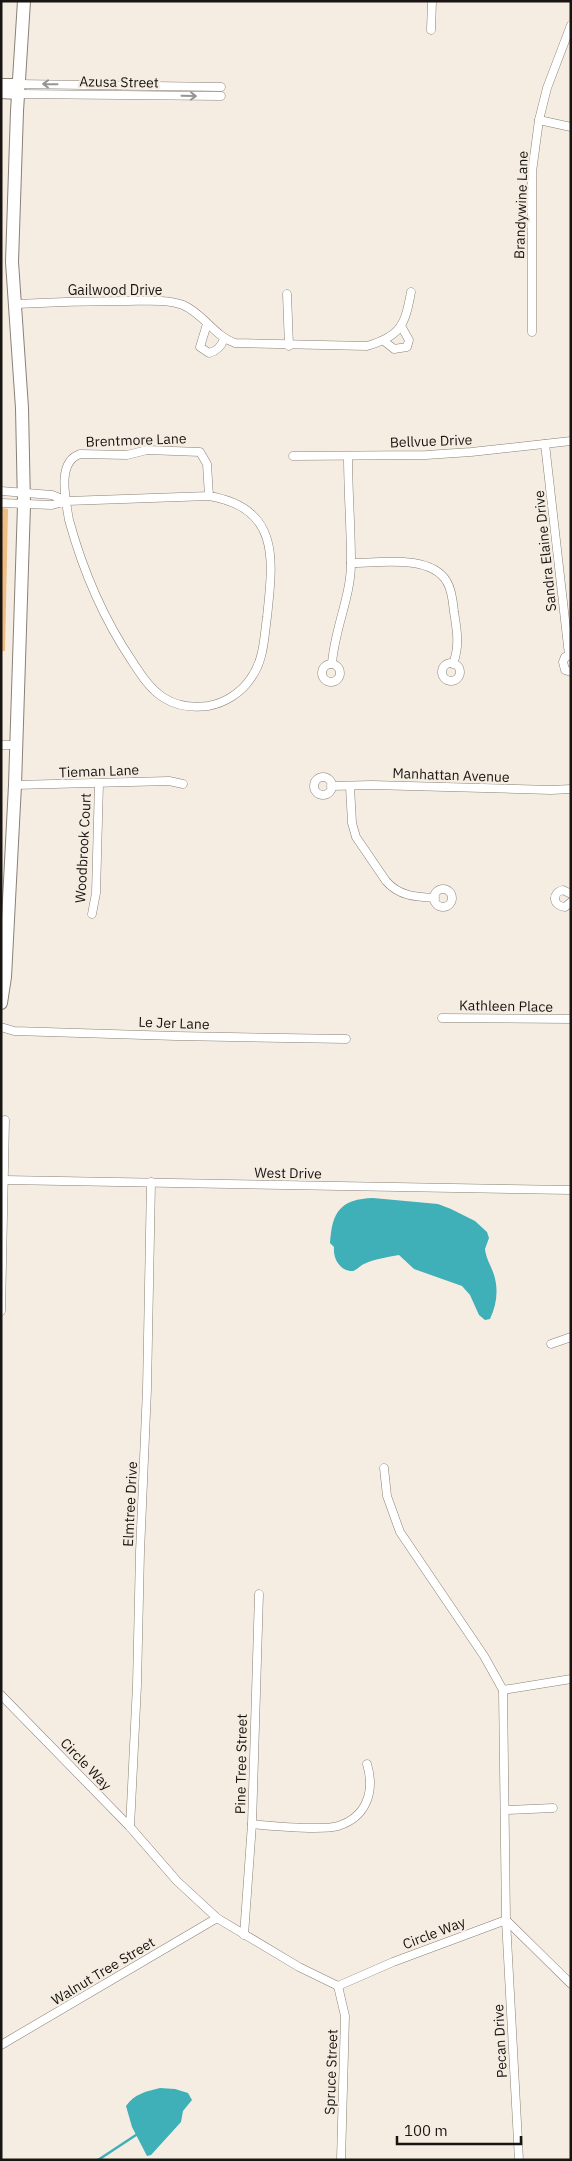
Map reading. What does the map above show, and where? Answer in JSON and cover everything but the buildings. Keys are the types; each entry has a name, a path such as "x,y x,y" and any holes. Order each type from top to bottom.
{"main road":[{"path":"1,1003 5,977 15,785 24,498 22,408 12,262 18,89 24,1"}],"street":[{"path":"431,30 432,1"},
{"name":"Brandywine Lane","path":"532,332 532,172 539,120 555,62 571,24"},
{"path":"1,84 18,89"},
{"name":"Azusa Street","path":"18,89 221,87"},
{"path":"1,93 18,89"},
{"name":"Azusa Street","path":"18,89 221,96"},
{"path":"539,120 571,127"},
{"path":"207,324 200,347 209,353 214,352 221,346 224,339 235,343 289,346 367,346 384,341 401,326 407,316 411,292"},
{"path":"287,294 289,346"},
{"name":"Gailwood Drive","path":"16,304 68,301 165,302 183,305 194,312 224,339"},
{"path":"384,341 394,349 407,347 409,340 401,326"},
{"name":"Bellvue Drive","path":"293,456 453,453 571,441"},
{"name":"Sandra Elaine Drive","path":"545,444 570,655 564,659 563,665 565,670 571,672"},
{"name":"Brentmore Lane","path":"24,498 52,504 67,501 209,496 223,498 242,507 262,527 270,545 272,570 263,650 257,670 240,690 227,700 201,707 174,703 155,691 125,651 102,612 90,584 74,536 67,501 66,472 70,461 74,456 80,454 127,455 147,450 200,452 207,464 209,496"},
{"path":"332,664 332,650 346,600 351,563 348,456"},
{"path":"1,491 24,498"},
{"name":"Brentmore Lane","path":"24,498 52,495 67,501"},
{"path":"1,503 24,498"},
{"path":"351,563 417,563 436,568 448,583 452,595 459,642 453,664"},
{"path":"1,745 16,744"},
{"name":"Tieman Lane","path":"15,785 169,781 183,784"},
{"name":"Woodbrook Court","path":"92,914 96,893 99,783"},
{"name":"Manhattan Avenue","path":"331,786 372,785 571,789"},
{"path":"350,787 354,832 359,844 386,881 391,887 405,895 435,898"},
{"path":"571,894 563,890 558,892 555,897 556,902 560,906 565,907 571,902"},
{"name":"Kathleen Place","path":"442,1018 571,1019"},
{"name":"Le Jer Lane","path":"1,1027 14,1031 346,1039"},
{"path":"1,1311 5,1120"},
{"name":"West Drive","path":"5,1180 571,1190"},
{"name":"Elmtree Drive","path":"130,1827 147,1393 151,1182"},
{"path":"551,1344 571,1337"},
{"path":"384,1468 387,1496 400,1532 484,1656 503,1690 506,1920 571,1984"},
{"name":"Pine Tree Street","path":"244,1935 252,1824 259,1594"},
{"path":"503,1690 571,1679"},
{"name":"Circle Way","path":"1,1695 130,1827 177,1881 217,1918 298,1967 338,1986 393,1962 506,1920"},
{"path":"252,1824 339,1826 354,1817 368,1801 371,1793 367,1764"},
{"path":"506,1810 553,1808"},
{"name":"Walnut Tree Street","path":"1,2045 217,1918"},
{"name":"Pecan Drive","path":"506,1920 519,2160"},
{"name":"Spruce Street","path":"338,1986 345,2016 341,2160"}],"shaded area":[{"path":"1,508 8,509 5,651 1,651"}],"water":[{"path":"373,1198 438,1204 475,1221 487,1232 489,1238 485,1249 497,1290 496,1302 490,1319 485,1320 479,1315 470,1295 462,1286 414,1269 399,1255 372,1261 352,1271 346,1270 339,1265 334,1255 334,1247 330,1243 336,1215 346,1204"},
{"path":"160,2088 175,2089 188,2093 192,2100 183,2111 181,2122 151,2155 147,2156 132,2127 126,2106 137,2096"}],"waterway":[{"path":"98,2160 136,2135"}]}
